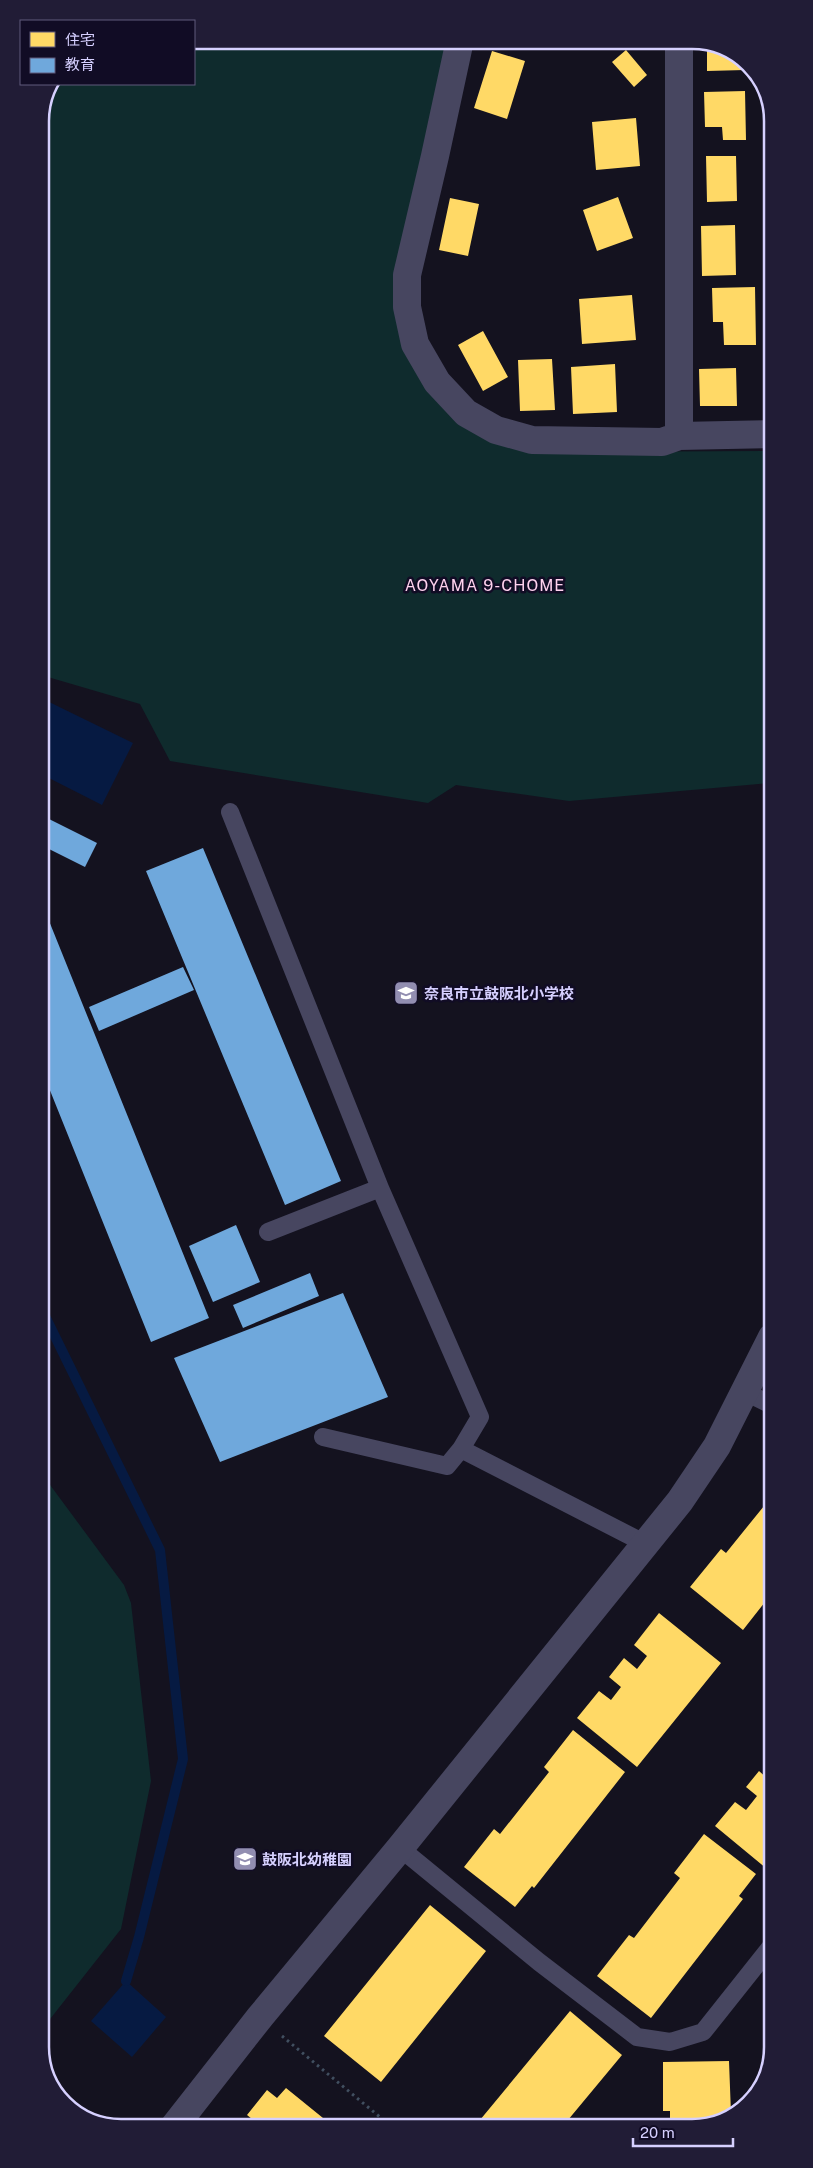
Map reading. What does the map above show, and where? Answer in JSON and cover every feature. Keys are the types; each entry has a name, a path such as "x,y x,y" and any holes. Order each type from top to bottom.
{"street":[{"path":"458,49 407,275 407,307 415,344 436,382 466,412 496,430 532,440 662,442 679,436 764,434"},
{"path":"679,49 679,436"},
{"path":"180,2119 644,1543 680,1501 718,1446 764,1353"}],"lane":[{"path":"230,812 380,1188 480,1417 462,1449 447,1466 323,1437"},
{"path":"268,1232 380,1188"},
{"path":"745,1392 764,1401"},
{"path":"462,1449 644,1543"},
{"path":"400,1848 539,1962 637,2038 670,2042 704,2032 764,1955"}],"path":[{"path":"260,2018 382,2119"}],"green space":[{"path":"195,49 445,49 397,267 429,391 564,452 764,451 764,784 569,801 456,785 428,803 170,761 140,704 49,677 49,116 51,102 56,89 59,85 195,85"},
{"path":"49,1483 124,1585 131,1603 151,1781 121,1929 49,2020"}],"water":[{"path":"49,702 133,743 102,805 49,778"},
{"path":"126,1981 166,2017 132,2057 91,2021"}],"building: 住宅":[{"path":"626,50 647,75 634,87 612,62"},
{"path":"707,50 728,58 743,70 707,71"},
{"path":"492,51 525,61 507,119 474,108"},
{"path":"745,91 746,140 723,140 722,127 705,127 704,92"},
{"path":"636,118 640,166 596,170 592,122"},
{"path":"706,156 736,156 737,201 707,202"},
{"path":"618,197 633,238 597,251 583,210"},
{"path":"450,198 479,204 468,256 439,250"},
{"path":"735,225 736,275 702,276 701,226"},
{"path":"755,287 756,345 724,345 723,322 713,322 712,288"},
{"path":"632,295 636,340 582,344 579,299"},
{"path":"483,331 508,377 483,391 458,345"},
{"path":"552,359 555,410 520,411 518,360"},
{"path":"615,364 617,412 573,414 571,367"},
{"path":"736,368 737,406 700,406 699,369"},
{"path":"764,1506 764,1603 743,1630 690,1587 721,1549 726,1553"},
{"path":"659,1613 721,1663 637,1767 577,1718 599,1691 611,1700 621,1687 609,1677 624,1658 637,1669 647,1656 634,1645"},
{"path":"573,1730 625,1772 534,1888 532,1886 515,1907 464,1867 494,1829 500,1834 549,1772 544,1767"},
{"path":"759,1771 764,1776 764,1867 715,1826 735,1802 746,1810 757,1796 746,1787"},
{"path":"704,1834 756,1874 739,1896 743,1899 651,2018 597,1976 629,1935 634,1938 680,1878 674,1873"},
{"path":"430,1905 486,1951 381,2082 324,2036"},
{"path":"570,2011 622,2055 569,2119 481,2119"},
{"path":"729,2061 731,2108 720,2114 702,2119 670,2119 670,2111 663,2111 663,2062"},
{"path":"286,2088 323,2118 252,2119 247,2115 267,2090 277,2098"}],"building: 教育":[{"path":"49,819 97,843 85,867 49,849"},
{"path":"203,848 341,1181 285,1205 146,871"},
{"path":"49,921 209,1318 151,1342 49,1088"},
{"path":"183,967 194,990 99,1031 89,1007"},
{"path":"236,1225 260,1282 213,1302 189,1246"},
{"path":"310,1273 319,1296 243,1328 233,1305"},
{"path":"343,1293 388,1397 220,1462 174,1358"}],"waterway":[{"path":"49,1324 160,1550 183,1759 139,1937 126,1981"}],"place":[{"name":"奈良市立鼓阪北小学校","path":"406,993"},
{"name":"鼓阪北幼稚園","path":"245,1859"}],"district":[{"name":"AOYAMA 9-CHOME","path":"485,585"}]}
